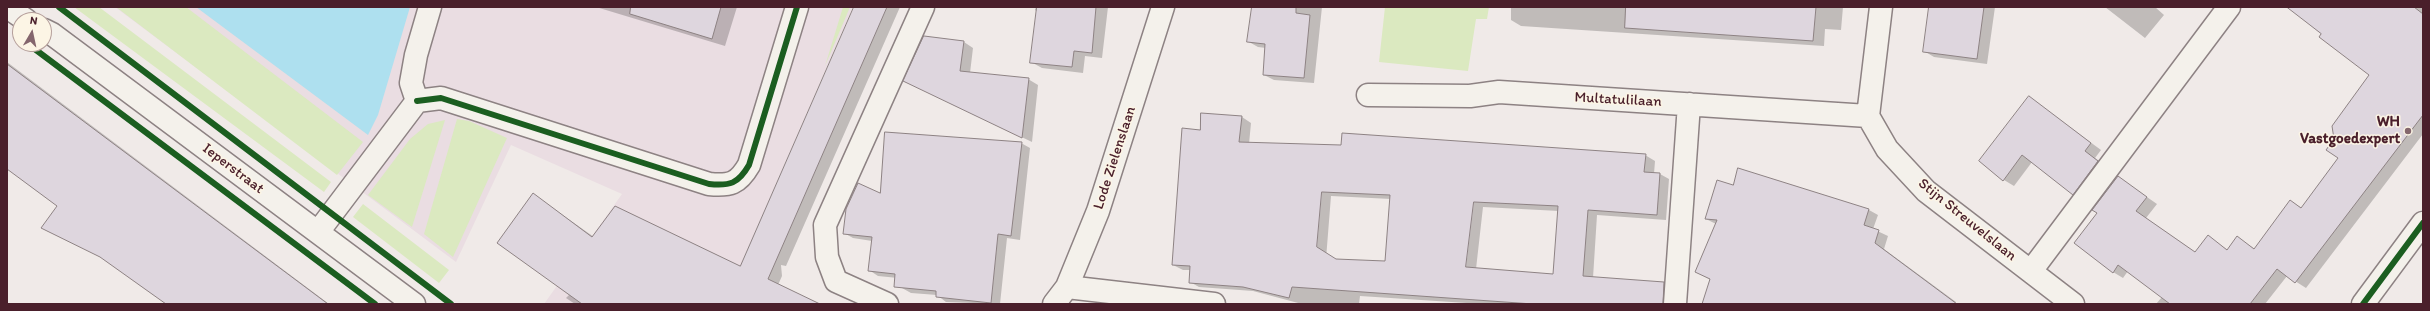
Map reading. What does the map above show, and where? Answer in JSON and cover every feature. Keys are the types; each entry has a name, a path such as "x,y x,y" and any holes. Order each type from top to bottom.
{"street":[{"path":"417,101 411,83 416,55 430,7"},
{"path":"318,232 417,101 441,98 709,184 726,186 742,178 749,165 797,7"},
{"path":"887,304 836,281 827,257 825,225 923,7"},
{"name":"Lode Zielenslaan","path":"1054,304 1067,287 1098,211 1163,7"},
{"path":"1868,116 1881,7"},
{"path":"2031,271 2229,7"},
{"name":"Ieperstraat","path":"52,31 414,304"},
{"name":"Multatulilaan","path":"1368,95 1470,96 1499,92 1868,116"},
{"path":"1675,304 1690,104"},
{"name":"Stijn Streuvelslaan","path":"1868,116 1887,149 1926,191 2073,304"},
{"path":"2363,304 2423,223"},
{"path":"1067,287 1214,304"}],"shaded area":[{"path":"115,7 853,7 740,267 792,304 544,304 622,194 511,145 456,262"}],"green space":[{"path":"74,7 99,7 331,182 324,192"},
{"path":"116,7 186,7 363,142 337,175"},
{"path":"843,7 850,7 825,66"},
{"path":"1385,7 1489,7 1487,19 1476,19 1468,71 1379,62"},
{"path":"457,119 469,121 507,138 453,257 424,234"},
{"path":"445,120 412,227 368,195 410,139 428,124"},
{"path":"363,204 449,270 439,283 353,217"}],"water":[{"path":"196,7 410,7 378,115 368,135"}],"building":[{"path":"631,7 721,7 712,39 630,14"},
{"path":"854,7 887,7 768,279 820,304 582,304 497,243 533,193 592,237 615,206 740,266"},
{"path":"1037,7 1096,7 1092,53 1074,51 1072,67 1030,63"},
{"path":"1252,7 1296,7 1296,13 1310,15 1304,78 1263,75 1265,44 1247,42"},
{"path":"1626,7 1816,7 1813,41 1625,28"},
{"path":"1929,7 1984,7 1977,59 1923,52"},
{"path":"2287,7 2414,7 2423,14 2423,115 2295,283 2277,269 2250,304 2170,304 2118,265 2113,273 2074,243 2097,213 2092,210 2118,176 2147,197 2136,211 2195,252 2208,235 2227,250 2237,236 2254,249 2290,200 2301,208 2338,158 2326,150 2334,139 2332,126 2369,75 2319,37 2321,34"},
{"path":"924,36 964,41 960,71 1029,78 1022,138 903,81"},
{"path":"7,64 328,304 166,304 100,257 41,228 57,206 7,169"},
{"path":"2029,96 2091,143 2085,151 2098,161 2073,195 2022,155 2003,181 1979,161"},
{"path":"1201,113 1242,116 1239,142 1341,145 1342,133 1646,154 1644,172 1660,173 1657,215 1588,210 1583,276 1664,282 1663,304 1533,304 1292,287 1289,298 1243,287 1189,283 1190,266 1172,265 1182,128 1200,130","holes":["1322,192 1390,195 1385,261 1336,259 1317,247","1474,202 1558,206 1553,274 1466,267"]},
{"path":"885,132 1022,142 1011,236 998,234 991,303 936,297 936,291 894,287 895,274 868,271 872,237 843,234 846,209 858,183 880,193"},
{"path":"1738,168 1869,209 1864,225 1879,230 1875,243 1957,304 1702,304 1710,279 1695,272 1717,220 1705,219 1717,180 1733,185"}],"cycle path":[{"path":"59,7 451,304"},
{"path":"417,101 441,98 709,184 728,184 737,180 749,165 797,7"},
{"path":"39,52 375,304"},
{"path":"2363,304 2423,223"}],"place":[{"name":"WH Vastgoedexpert","path":"2408,131"}]}
